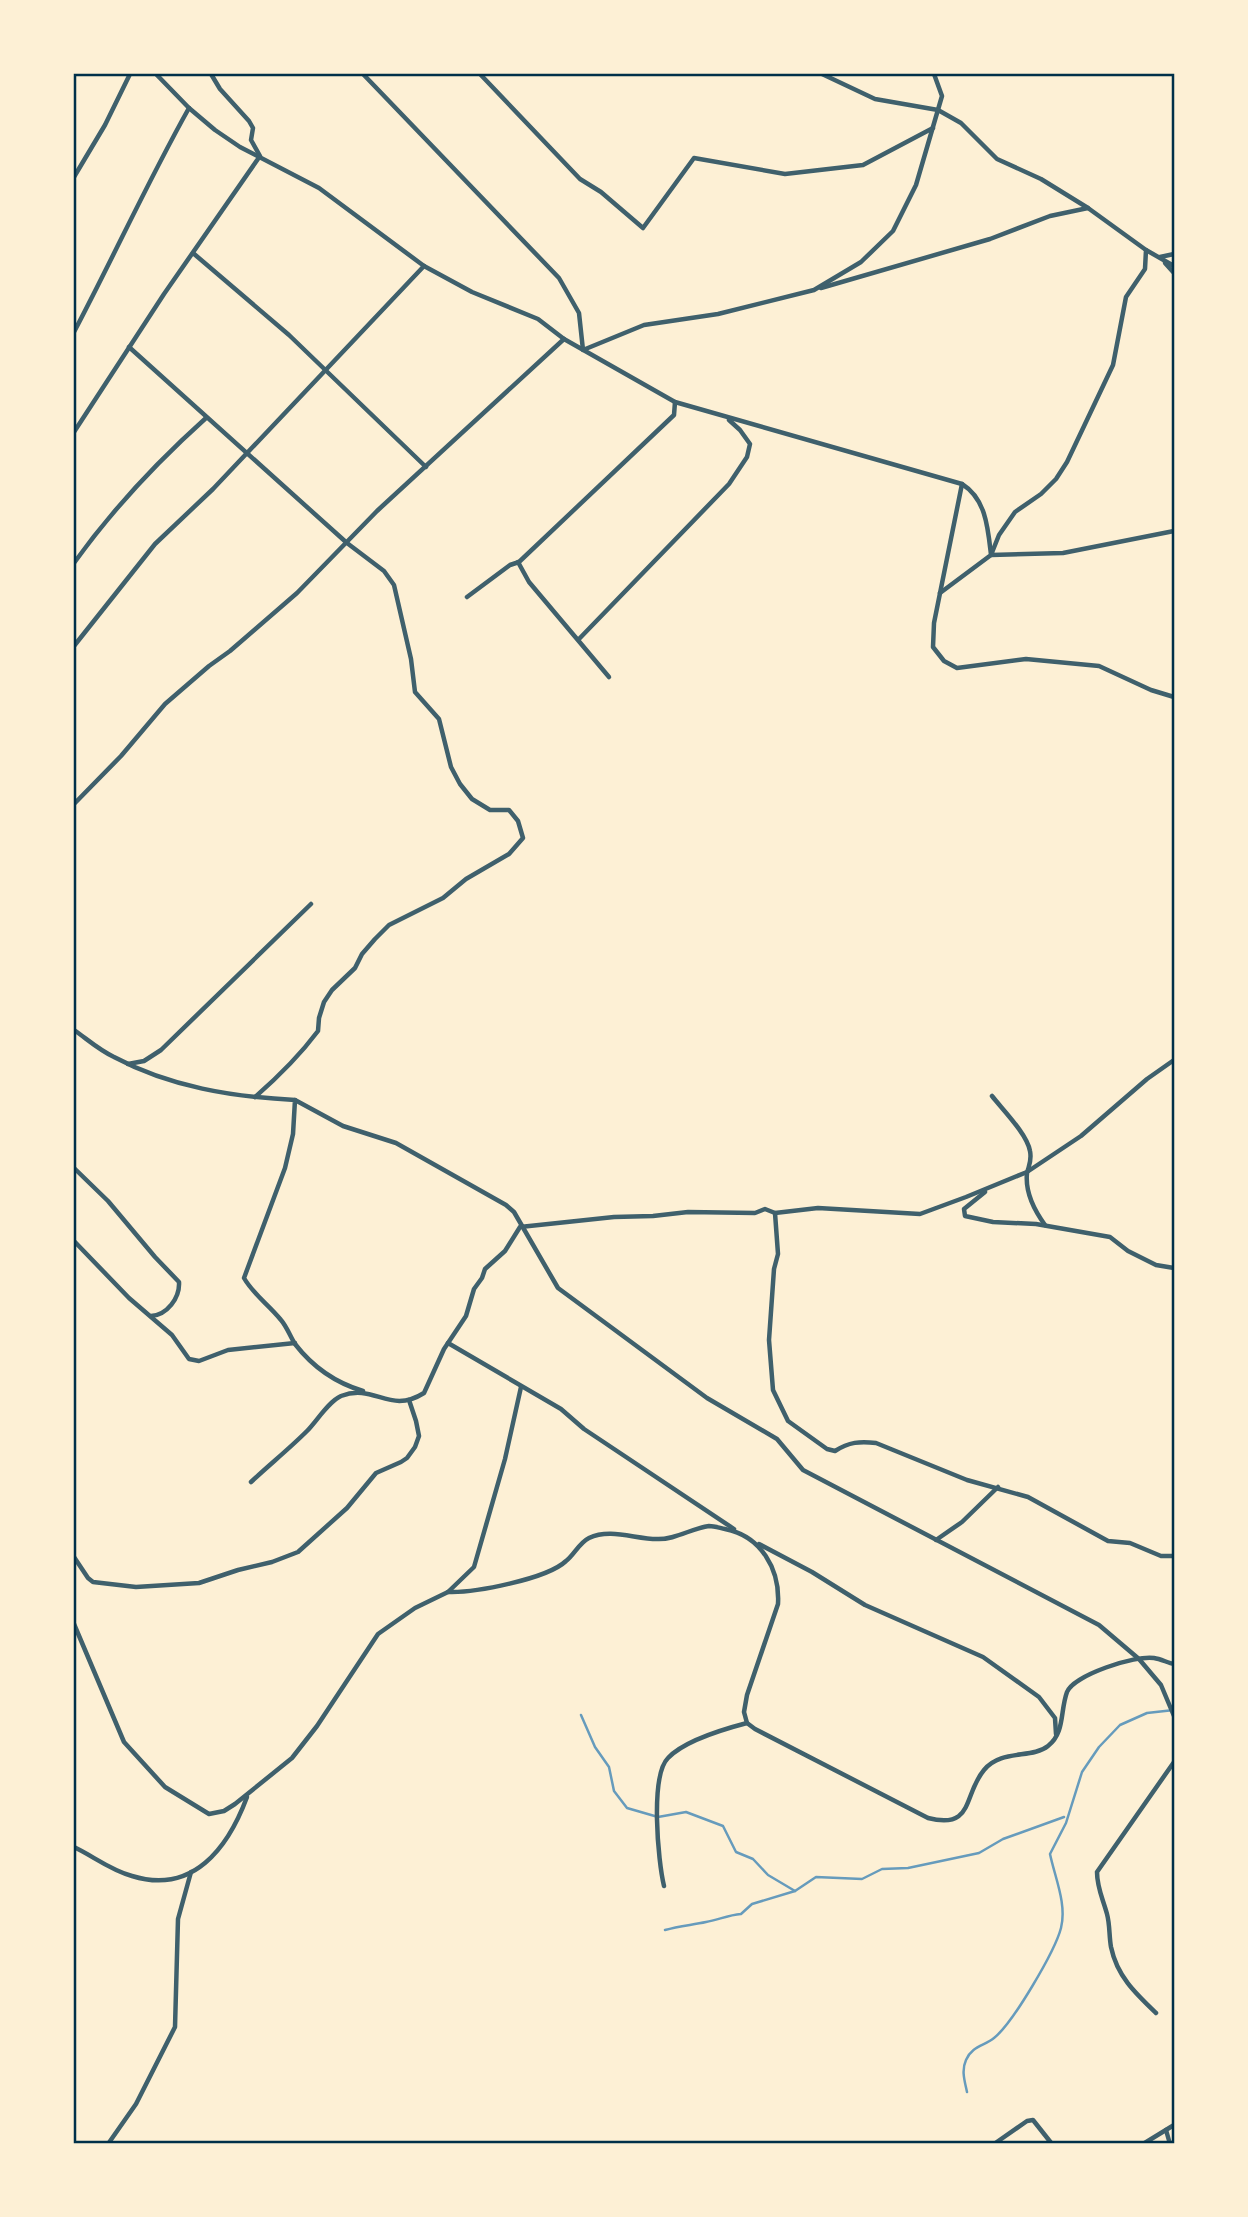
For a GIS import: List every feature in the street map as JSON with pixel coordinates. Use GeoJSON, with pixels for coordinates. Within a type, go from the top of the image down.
{"type":"FeatureCollection","features":[{"type":"Feature","properties":{"kind":"street"},"geometry":{"type":"LineString","coordinates":[[74,177],[105,125],[130,74]]}},
{"type":"Feature","properties":{"kind":"street"},"geometry":{"type":"LineString","coordinates":[[156,74],[189,108],[240,147],[319,188],[424,266],[472,292],[538,319],[564,339],[675,402],[962,484],[971,489],[981,503],[991,555]]}},
{"type":"Feature","properties":{"kind":"street"},"geometry":{"type":"LineString","coordinates":[[211,74],[220,89],[249,121],[253,128],[251,140],[260,156]]}},
{"type":"Feature","properties":{"kind":"street"},"geometry":{"type":"LineString","coordinates":[[363,74],[559,278],[579,313],[583,350]]}},
{"type":"Feature","properties":{"kind":"street"},"geometry":{"type":"LineString","coordinates":[[481,74],[580,178],[643,228],[694,158],[785,174],[863,165],[933,128]]}},
{"type":"Feature","properties":{"kind":"street"},"geometry":{"type":"LineString","coordinates":[[822,74],[875,99],[938,110],[961,122],[997,159],[1041,179],[1174,266]]}},
{"type":"Feature","properties":{"kind":"street"},"geometry":{"type":"LineString","coordinates":[[814,290],[861,262],[892,230],[916,185],[942,96],[934,74]]}},
{"type":"Feature","properties":{"kind":"street"},"geometry":{"type":"LineString","coordinates":[[74,332],[189,108]]}},
{"type":"Feature","properties":{"kind":"street"},"geometry":{"type":"LineString","coordinates":[[74,432],[260,156]]}},
{"type":"Feature","properties":{"kind":"street"},"geometry":{"type":"LineString","coordinates":[[583,350],[644,326],[718,313],[814,290],[990,239],[1050,216],[1088,208]]}},
{"type":"Feature","properties":{"kind":"street"},"geometry":{"type":"LineString","coordinates":[[940,593],[991,555],[999,536],[1015,512],[1041,494],[1067,463],[1114,365],[1126,297],[1145,269],[1146,250]]}},
{"type":"Feature","properties":{"kind":"street"},"geometry":{"type":"LineString","coordinates":[[193,253],[289,335],[426,467]]}},
{"type":"Feature","properties":{"kind":"street"},"geometry":{"type":"LineString","coordinates":[[1159,258],[1174,254]]}},
{"type":"Feature","properties":{"kind":"street"},"geometry":{"type":"LineString","coordinates":[[1159,258],[1174,273]]}},
{"type":"Feature","properties":{"kind":"street"},"geometry":{"type":"LineString","coordinates":[[74,646],[155,544],[326,372],[424,266]]}},
{"type":"Feature","properties":{"kind":"street"},"geometry":{"type":"LineString","coordinates":[[74,804],[121,756],[165,704],[297,593],[377,511],[564,339]]}},
{"type":"Feature","properties":{"kind":"street"},"geometry":{"type":"LineString","coordinates":[[129,347],[347,543],[384,571],[394,584],[411,659],[415,692],[439,719],[451,767],[460,785],[472,799],[489,810],[509,810],[518,821],[523,838],[509,854],[466,879],[443,898],[389,926],[375,939],[362,954],[355,968],[332,990],[324,1002],[318,1031],[283,1073],[255,1097]]}},
{"type":"Feature","properties":{"kind":"street"},"geometry":{"type":"LineString","coordinates":[[467,597],[518,562],[648,443],[674,415],[675,402]]}},
{"type":"Feature","properties":{"kind":"street"},"geometry":{"type":"LineString","coordinates":[[74,563],[110,516],[162,459],[206,418]]}},
{"type":"Feature","properties":{"kind":"street"},"geometry":{"type":"LineString","coordinates":[[579,639],[729,484],[747,457],[750,444],[740,429],[727,418]]}},
{"type":"Feature","properties":{"kind":"street"},"geometry":{"type":"LineString","coordinates":[[962,484],[934,623],[933,647],[944,661],[957,668],[1026,659],[1099,666],[1151,690],[1174,697]]}},
{"type":"Feature","properties":{"kind":"street"},"geometry":{"type":"LineString","coordinates":[[991,555],[1063,553],[1174,531]]}},
{"type":"Feature","properties":{"kind":"street"},"geometry":{"type":"LineString","coordinates":[[518,562],[529,582],[610,677]]}},
{"type":"Feature","properties":{"kind":"street"},"geometry":{"type":"LineString","coordinates":[[127,1064],[144,1061],[161,1050],[311,904]]}},
{"type":"Feature","properties":{"kind":"street"},"geometry":{"type":"LineString","coordinates":[[74,1030],[111,1056],[184,1085],[255,1097],[295,1100],[344,1126],[396,1143],[506,1205],[514,1212],[520,1227],[558,1289],[568,1297],[708,1398],[777,1439],[803,1470],[1099,1625],[1139,1659],[1161,1685],[1174,1716]]}},
{"type":"Feature","properties":{"kind":"street"},"geometry":{"type":"LineString","coordinates":[[520,1227],[621,1216],[688,1212],[755,1213],[765,1209],[775,1213],[818,1208],[920,1214],[1027,1172],[1081,1136],[1147,1079],[1174,1060]]}},
{"type":"Feature","properties":{"kind":"street"},"geometry":{"type":"LineString","coordinates":[[992,1096],[1030,1149],[1028,1195],[1045,1225]]}},
{"type":"Feature","properties":{"kind":"street"},"geometry":{"type":"LineString","coordinates":[[295,1100],[293,1134],[285,1168],[244,1278],[283,1321],[295,1343],[323,1371],[351,1387],[388,1401],[409,1400],[424,1393],[448,1343],[466,1316],[474,1289],[485,1269],[505,1251],[520,1227]]}},
{"type":"Feature","properties":{"kind":"street"},"geometry":{"type":"LineString","coordinates":[[74,1168],[108,1201],[179,1282],[180,1289],[174,1302],[157,1316],[150,1316]]}},
{"type":"Feature","properties":{"kind":"street"},"geometry":{"type":"LineString","coordinates":[[991,1188],[964,1209],[965,1216],[993,1222],[1045,1225],[1110,1237],[1128,1251],[1157,1265],[1174,1268]]}},
{"type":"Feature","properties":{"kind":"street"},"geometry":{"type":"LineString","coordinates":[[775,1213],[778,1254],[773,1282],[769,1358],[774,1390],[788,1421],[827,1449],[835,1451],[847,1443],[862,1441],[876,1443],[967,1480],[1028,1497],[1108,1541],[1130,1543],[1161,1556],[1174,1556]]}},
{"type":"Feature","properties":{"kind":"street"},"geometry":{"type":"LineString","coordinates":[[74,1241],[129,1298],[172,1335],[189,1359],[199,1361],[228,1350],[295,1343]]}},
{"type":"Feature","properties":{"kind":"street"},"geometry":{"type":"LineString","coordinates":[[448,1343],[561,1409],[584,1429],[758,1544],[812,1572],[865,1605],[918,1630],[945,1639],[992,1663],[1040,1697],[1055,1718],[1057,1737]]}},
{"type":"Feature","properties":{"kind":"street"},"geometry":{"type":"LineString","coordinates":[[74,1624],[124,1742],[165,1787],[209,1814],[224,1811],[292,1758],[317,1726],[378,1634],[415,1608],[448,1592],[474,1567],[505,1459],[521,1387]]}},
{"type":"Feature","properties":{"kind":"street"},"geometry":{"type":"LineString","coordinates":[[251,1482],[303,1436],[339,1397],[364,1391]]}},
{"type":"Feature","properties":{"kind":"street"},"geometry":{"type":"LineString","coordinates":[[74,1557],[93,1582],[136,1587],[199,1583],[298,1552],[347,1508],[376,1473],[407,1458],[419,1436],[409,1400]]}},
{"type":"Feature","properties":{"kind":"street"},"geometry":{"type":"LineString","coordinates":[[936,1540],[962,1522],[998,1487]]}},
{"type":"Feature","properties":{"kind":"street"},"geometry":{"type":"LineString","coordinates":[[448,1592],[490,1588],[544,1572],[566,1562],[589,1538],[614,1533],[635,1538],[662,1539],[710,1526],[738,1532]]}},
{"type":"Feature","properties":{"kind":"street"},"geometry":{"type":"LineString","coordinates":[[758,1544],[776,1574],[779,1591],[778,1604],[747,1695],[744,1712],[747,1723],[928,1818],[946,1823],[956,1819],[965,1808],[983,1770],[1008,1756],[1046,1748],[1057,1737],[1064,1716],[1066,1694],[1071,1685],[1099,1670],[1139,1659],[1154,1658],[1174,1664]]}},
{"type":"Feature","properties":{"kind":"street"},"geometry":{"type":"LineString","coordinates":[[664,1885],[656,1839],[662,1770],[668,1758],[719,1731],[747,1723]]}},
{"type":"Feature","properties":{"kind":"street"},"geometry":{"type":"LineString","coordinates":[[1156,2013],[1126,1984],[1116,1964],[1107,1916],[1097,1887],[1097,1872],[1174,1762]]}},
{"type":"Feature","properties":{"kind":"street"},"geometry":{"type":"LineString","coordinates":[[74,1847],[132,1877],[170,1880],[191,1872],[214,1857],[236,1824],[248,1794]]}},
{"type":"Feature","properties":{"kind":"street"},"geometry":{"type":"LineString","coordinates":[[108,2144],[136,2104],[175,2027],[178,1919],[191,1872]]}},
{"type":"Feature","properties":{"kind":"street"},"geometry":{"type":"LineString","coordinates":[[994,2144],[1027,2121],[1033,2120],[1052,2144]]}},
{"type":"Feature","properties":{"kind":"street"},"geometry":{"type":"LineString","coordinates":[[1143,2144],[1174,2125]]}},
{"type":"Feature","properties":{"kind":"street"},"geometry":{"type":"LineString","coordinates":[[1166,2130],[1170,2144]]}},
{"type":"Feature","properties":{"kind":"waterway"},"geometry":{"type":"LineString","coordinates":[[967,2092],[964,2072],[969,2055],[994,2038],[1012,2018],[1051,1953],[1061,1928],[1063,1910],[1050,1854],[1066,1823],[1082,1772],[1099,1747],[1120,1725],[1147,1713],[1174,1710]]}},
{"type":"Feature","properties":{"kind":"waterway"},"geometry":{"type":"LineString","coordinates":[[581,1715],[595,1747],[609,1767],[614,1791],[627,1808],[658,1817],[686,1812],[723,1826],[736,1852],[753,1859],[768,1875],[795,1891]]}},
{"type":"Feature","properties":{"kind":"waterway"},"geometry":{"type":"LineString","coordinates":[[665,1930],[741,1914],[752,1904],[795,1891],[816,1877],[862,1879],[882,1869],[908,1868],[979,1853],[1003,1839],[1064,1817]]}}]}
